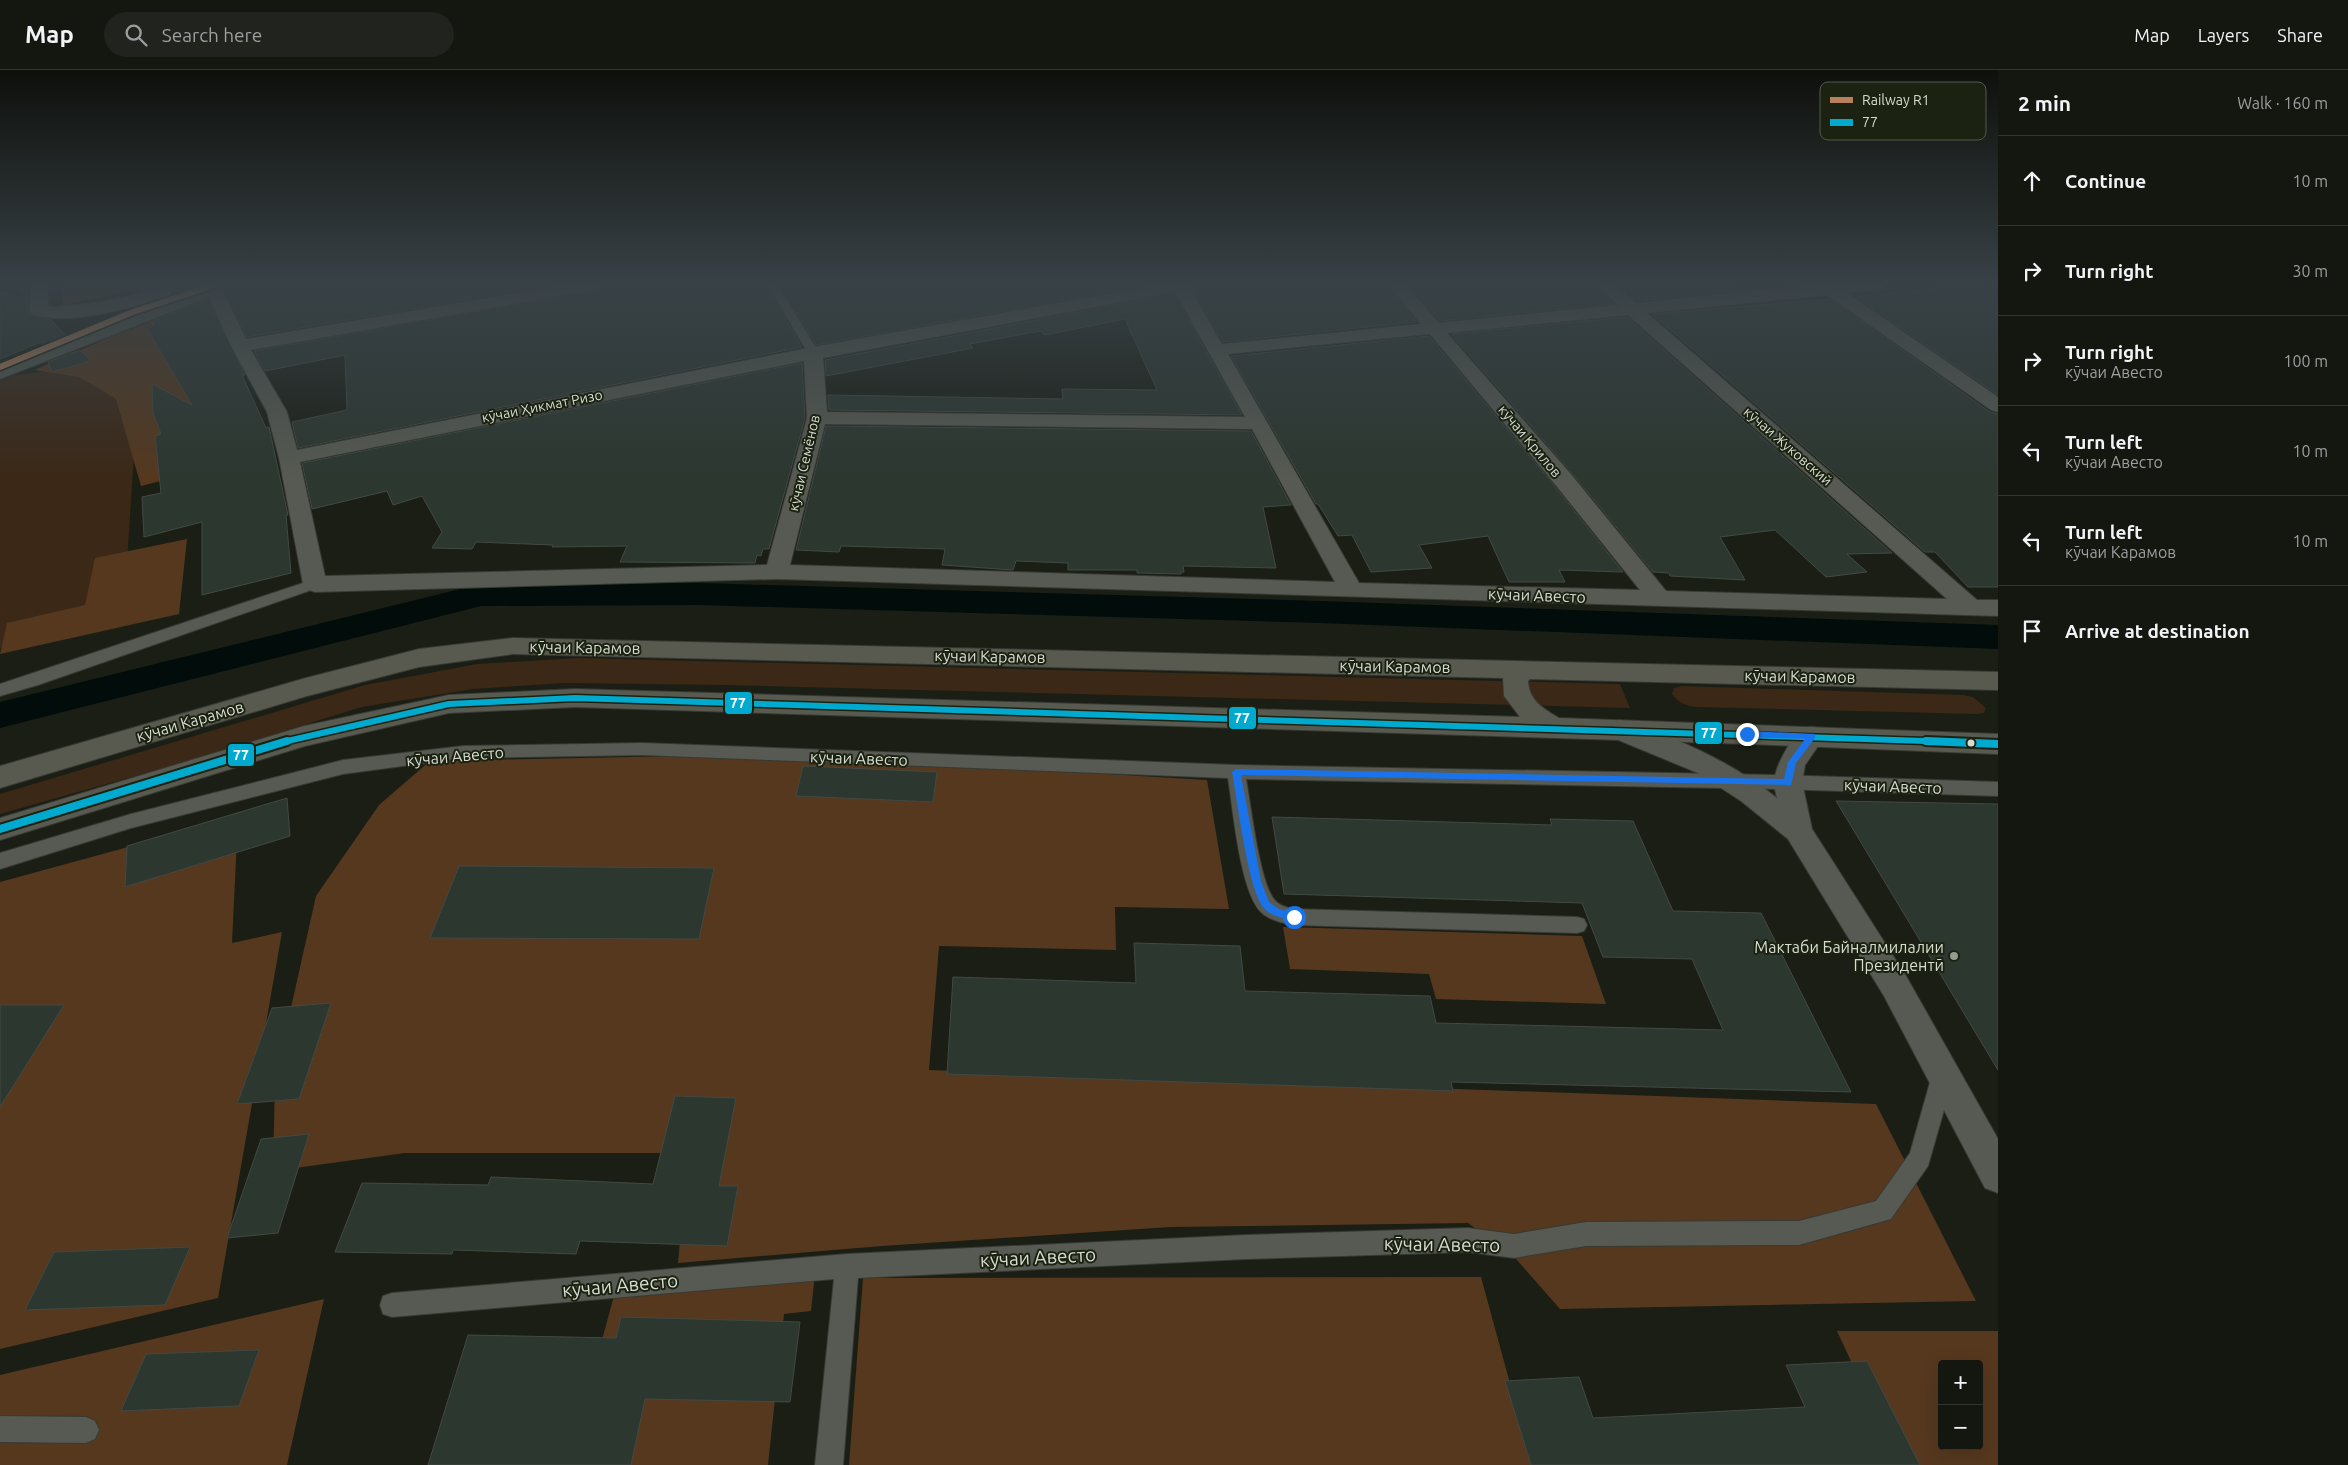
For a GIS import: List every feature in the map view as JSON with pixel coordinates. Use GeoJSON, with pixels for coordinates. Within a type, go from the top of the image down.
{"type":"FeatureCollection","features":[{"type":"Feature","properties":{"kind":"main road","name":"кӯчаи Карамов"},"geometry":{"type":"LineString","coordinates":[[0,777],[306,687],[419,658],[513,646],[1998,682]]}},
{"type":"Feature","properties":{"kind":"main road"},"geometry":{"type":"LineString","coordinates":[[1526,670],[1515,678],[1514,689],[1518,701],[1530,713],[1554,728]]}},
{"type":"Feature","properties":{"kind":"main road"},"geometry":{"type":"LineString","coordinates":[[0,829],[304,736],[449,704],[575,698],[1812,736],[1998,744]]}},
{"type":"Feature","properties":{"kind":"street"},"geometry":{"type":"LineString","coordinates":[[0,373],[55,350]]}},
{"type":"Feature","properties":{"kind":"street"},"geometry":{"type":"LineString","coordinates":[[242,350],[277,412],[289,458],[315,584]]}},
{"type":"Feature","properties":{"kind":"street","name":"кӯчаи Ҳикмат Ризо"},"geometry":{"type":"LineString","coordinates":[[289,458],[545,404],[829,350]]}},
{"type":"Feature","properties":{"kind":"street"},"geometry":{"type":"LineString","coordinates":[[1216,350],[1259,423],[1350,590]]}},
{"type":"Feature","properties":{"kind":"street","name":"кӯчаи Крилов"},"geometry":{"type":"LineString","coordinates":[[1454,350],[1660,598]]}},
{"type":"Feature","properties":{"kind":"street","name":"кӯчаи Жуковский"},"geometry":{"type":"LineString","coordinates":[[1679,350],[1971,607]]}},
{"type":"Feature","properties":{"kind":"street"},"geometry":{"type":"LineString","coordinates":[[1918,350],[1998,406]]}},
{"type":"Feature","properties":{"kind":"street","name":"кӯчаи Семёнов"},"geometry":{"type":"LineString","coordinates":[[777,572],[817,418],[813,353]]}},
{"type":"Feature","properties":{"kind":"street"},"geometry":{"type":"LineString","coordinates":[[817,418],[1259,423]]}},
{"type":"Feature","properties":{"kind":"street","name":"кӯчаи Авесто"},"geometry":{"type":"LineString","coordinates":[[315,584],[777,572],[1998,608]]}},
{"type":"Feature","properties":{"kind":"street"},"geometry":{"type":"LineString","coordinates":[[1620,730],[1668,748],[1708,766],[1732,781],[1798,831]]}},
{"type":"Feature","properties":{"kind":"street"},"geometry":{"type":"LineString","coordinates":[[1812,736],[1792,762],[1788,782],[1798,831],[1895,986],[1998,1175]]}},
{"type":"Feature","properties":{"kind":"lane"},"geometry":{"type":"LineString","coordinates":[[0,690],[32,681],[315,584]]}},
{"type":"Feature","properties":{"kind":"lane","name":"кӯчаи Авесто"},"geometry":{"type":"LineString","coordinates":[[0,861],[131,821],[344,767],[463,752],[642,749],[1236,772],[1788,782],[1998,790]]}},
{"type":"Feature","properties":{"kind":"lane"},"geometry":{"type":"LineString","coordinates":[[1236,772],[1257,881],[1266,904],[1276,912],[1294,917],[1577,925]]}},
{"type":"Feature","properties":{"kind":"lane","name":"кӯчаи Авесто"},"geometry":{"type":"LineString","coordinates":[[392,1306],[848,1266],[1246,1246],[1468,1240],[1514,1246],[1586,1234],[1799,1233],[1883,1211],[1920,1158],[1943,1075]]}},
{"type":"Feature","properties":{"kind":"lane"},"geometry":{"type":"LineString","coordinates":[[829,1465],[848,1266]]}},
{"type":"Feature","properties":{"kind":"lane"},"geometry":{"type":"LineString","coordinates":[[0,1429],[86,1430]]}},
{"type":"Feature","properties":{"kind":"shaded area"},"geometry":{"type":"Polygon","coordinates":[[[80,350],[210,350],[255,457],[141,486],[116,399],[79,377],[34,370],[80,350]]]}},
{"type":"Feature","properties":{"kind":"shaded area"},"geometry":{"type":"Polygon","coordinates":[[[140,361],[125,593],[0,649],[0,381],[14,375],[140,361]]]}},
{"type":"Feature","properties":{"kind":"shaded area"},"geometry":{"type":"Polygon","coordinates":[[[187,539],[179,614],[0,654],[7,623],[85,605],[95,558],[187,539]]]}},
{"type":"Feature","properties":{"kind":"shaded area"},"geometry":{"type":"Polygon","coordinates":[[[578,658],[1620,684],[1630,708],[725,685],[564,683],[473,689],[362,707],[174,765],[0,814],[0,794],[365,685],[477,664],[578,658]]]}},
{"type":"Feature","properties":{"kind":"shaded area"},"geometry":{"type":"Polygon","coordinates":[[[1682,686],[1963,695],[1973,697],[1986,708],[1984,713],[1976,714],[1696,707],[1682,703],[1672,694],[1674,688],[1682,686]]]}},
{"type":"Feature","properties":{"kind":"shaded area"},"geometry":{"type":"Polygon","coordinates":[[[773,754],[1207,780],[1229,909],[1115,907],[1116,950],[939,946],[929,1070],[1876,1104],[1976,1301],[1560,1309],[1516,1259],[1468,1223],[1170,1227],[882,1246],[678,1263],[688,1153],[405,1153],[273,1171],[275,1079],[316,896],[379,805],[430,761],[773,754]]]}},
{"type":"Feature","properties":{"kind":"shaded area"},"geometry":{"type":"Polygon","coordinates":[[[238,817],[232,943],[282,932],[218,1298],[0,1349],[0,882],[238,817]]]}},
{"type":"Feature","properties":{"kind":"shaded area"},"geometry":{"type":"Polygon","coordinates":[[[1283,927],[1582,936],[1606,1004],[1436,999],[1429,974],[1290,969],[1283,927]]]}},
{"type":"Feature","properties":{"kind":"shaded area"},"geometry":{"type":"Polygon","coordinates":[[[815,1274],[811,1311],[784,1314],[768,1465],[568,1465],[615,1292],[815,1274]]]}},
{"type":"Feature","properties":{"kind":"shaded area"},"geometry":{"type":"Polygon","coordinates":[[[1481,1277],[1526,1442],[1888,1441],[1837,1331],[1998,1331],[1998,1465],[849,1465],[863,1278],[1481,1277]]]}},
{"type":"Feature","properties":{"kind":"shaded area"},"geometry":{"type":"Polygon","coordinates":[[[324,1299],[287,1465],[0,1465],[0,1375],[324,1299]]]}},
{"type":"Feature","properties":{"kind":"building"},"geometry":{"type":"Polygon","coordinates":[[[0,350],[21,350],[0,359],[0,350]]]}},
{"type":"Feature","properties":{"kind":"building"},"geometry":{"type":"Polygon","coordinates":[[[80,350],[91,361],[52,372],[48,362],[80,350]]]}},
{"type":"Feature","properties":{"kind":"building"},"geometry":{"type":"Polygon","coordinates":[[[160,350],[233,350],[266,428],[269,427],[288,515],[286,515],[291,573],[202,595],[202,522],[144,537],[142,497],[161,493],[155,436],[161,434],[153,413],[152,384],[192,405],[160,350]]]}},
{"type":"Feature","properties":{"kind":"building"},"geometry":{"type":"Polygon","coordinates":[[[787,350],[298,448],[292,422],[347,410],[345,355],[265,371],[254,351],[787,350]]]}},
{"type":"Feature","properties":{"kind":"building"},"geometry":{"type":"Polygon","coordinates":[[[877,350],[962,350],[826,376],[825,360],[877,350]]]}},
{"type":"Feature","properties":{"kind":"building"},"geometry":{"type":"Polygon","coordinates":[[[1139,350],[1206,350],[1242,415],[829,410],[828,395],[1063,399],[1062,389],[1157,390],[1139,350]]]}},
{"type":"Feature","properties":{"kind":"building"},"geometry":{"type":"Polygon","coordinates":[[[1289,350],[1441,350],[1553,484],[1623,572],[1559,570],[1565,582],[1509,582],[1488,536],[1419,545],[1432,568],[1371,572],[1352,535],[1338,536],[1318,504],[1316,504],[1231,356],[1289,350]]]}},
{"type":"Feature","properties":{"kind":"building"},"geometry":{"type":"Polygon","coordinates":[[[1465,350],[1664,350],[1892,553],[1847,554],[1867,572],[1826,577],[1775,530],[1720,537],[1745,580],[1670,576],[1669,573],[1653,572],[1571,472],[1465,350]]]}},
{"type":"Feature","properties":{"kind":"building"},"geometry":{"type":"Polygon","coordinates":[[[1693,350],[1902,350],[1990,412],[1998,414],[1998,587],[1968,587],[1935,552],[1925,552],[1693,350]]]}},
{"type":"Feature","properties":{"kind":"building"},"geometry":{"type":"Polygon","coordinates":[[[1933,350],[1998,350],[1998,395],[1933,350]]]}},
{"type":"Feature","properties":{"kind":"building"},"geometry":{"type":"Polygon","coordinates":[[[802,363],[805,418],[769,549],[763,549],[761,556],[757,555],[755,563],[620,562],[627,546],[552,547],[553,545],[476,542],[472,549],[432,548],[442,532],[422,496],[393,505],[387,491],[312,509],[302,463],[802,363]]]}},
{"type":"Feature","properties":{"kind":"building"},"geometry":{"type":"Polygon","coordinates":[[[826,426],[1251,431],[1291,505],[1263,507],[1276,568],[1183,566],[1184,572],[1181,572],[1181,574],[1137,573],[1137,570],[1068,570],[1068,563],[1016,561],[1013,570],[942,565],[945,549],[841,546],[839,552],[796,550],[826,426]]]}},
{"type":"Feature","properties":{"kind":"building"},"geometry":{"type":"Polygon","coordinates":[[[803,766],[937,772],[933,802],[796,796],[803,766]]]}},
{"type":"Feature","properties":{"kind":"building"},"geometry":{"type":"Polygon","coordinates":[[[287,798],[290,836],[125,887],[127,846],[287,798]]]}},
{"type":"Feature","properties":{"kind":"building","name":"Мактаби Байналмилалии Президентӣ"},"geometry":{"type":"Polygon","coordinates":[[[1836,801],[1998,804],[1998,1070],[1836,801]]]}},
{"type":"Feature","properties":{"kind":"building"},"geometry":{"type":"Polygon","coordinates":[[[1272,817],[1552,825],[1550,819],[1633,821],[1673,911],[1761,913],[1851,1092],[1451,1082],[1453,1091],[947,1074],[953,977],[1136,983],[1134,943],[1240,946],[1245,991],[1430,996],[1436,1023],[1723,1030],[1692,959],[1603,957],[1582,903],[1284,894],[1272,817]]]}},
{"type":"Feature","properties":{"kind":"building"},"geometry":{"type":"Polygon","coordinates":[[[459,866],[714,868],[699,939],[430,938],[459,866]]]}},
{"type":"Feature","properties":{"kind":"building"},"geometry":{"type":"Polygon","coordinates":[[[331,1003],[299,1099],[237,1104],[272,1008],[331,1003]]]}},
{"type":"Feature","properties":{"kind":"building"},"geometry":{"type":"Polygon","coordinates":[[[0,1005],[64,1005],[0,1107],[0,1005]]]}},
{"type":"Feature","properties":{"kind":"building"},"geometry":{"type":"Polygon","coordinates":[[[675,1096],[736,1098],[719,1186],[738,1186],[727,1246],[580,1241],[576,1254],[453,1250],[452,1254],[335,1252],[362,1183],[488,1185],[491,1177],[653,1184],[675,1096]]]}},
{"type":"Feature","properties":{"kind":"building"},"geometry":{"type":"Polygon","coordinates":[[[309,1134],[278,1233],[227,1238],[261,1139],[309,1134]]]}},
{"type":"Feature","properties":{"kind":"building"},"geometry":{"type":"Polygon","coordinates":[[[190,1247],[165,1305],[25,1310],[54,1252],[190,1247]]]}},
{"type":"Feature","properties":{"kind":"building"},"geometry":{"type":"Polygon","coordinates":[[[621,1317],[800,1322],[790,1402],[645,1399],[631,1465],[428,1465],[468,1335],[616,1338],[621,1317]]]}},
{"type":"Feature","properties":{"kind":"building"},"geometry":{"type":"Polygon","coordinates":[[[259,1350],[239,1406],[121,1411],[146,1354],[259,1350]]]}},
{"type":"Feature","properties":{"kind":"building"},"geometry":{"type":"Polygon","coordinates":[[[1867,1361],[1920,1465],[1531,1465],[1505,1381],[1579,1377],[1593,1418],[1805,1407],[1786,1365],[1867,1361]]]}},
{"type":"Feature","properties":{"kind":"waterway"},"geometry":{"type":"LineString","coordinates":[[0,715],[481,595],[699,594],[1320,612],[1998,637]]}},
{"type":"Feature","properties":{"kind":"rail line","name":"R1"},"geometry":{"type":"LineString","coordinates":[[0,367],[39,350]]}},
{"type":"Feature","properties":{"kind":"transit line","name":"77"},"geometry":{"type":"LineString","coordinates":[[0,829],[304,736],[449,704],[575,698],[1747,734],[1998,744]]}},
{"type":"Feature","properties":{"kind":"place","name":"Мактаби Байналмилалии Президентӣ"},"geometry":{"type":"Point","coordinates":[1954,956]}},
{"type":"Feature","properties":{"kind":"route"},"geometry":{"type":"LineString","coordinates":[[1294,917],[1276,912],[1266,904],[1257,881],[1236,772],[1788,782],[1792,762],[1812,736],[1747,734]]}}]}
